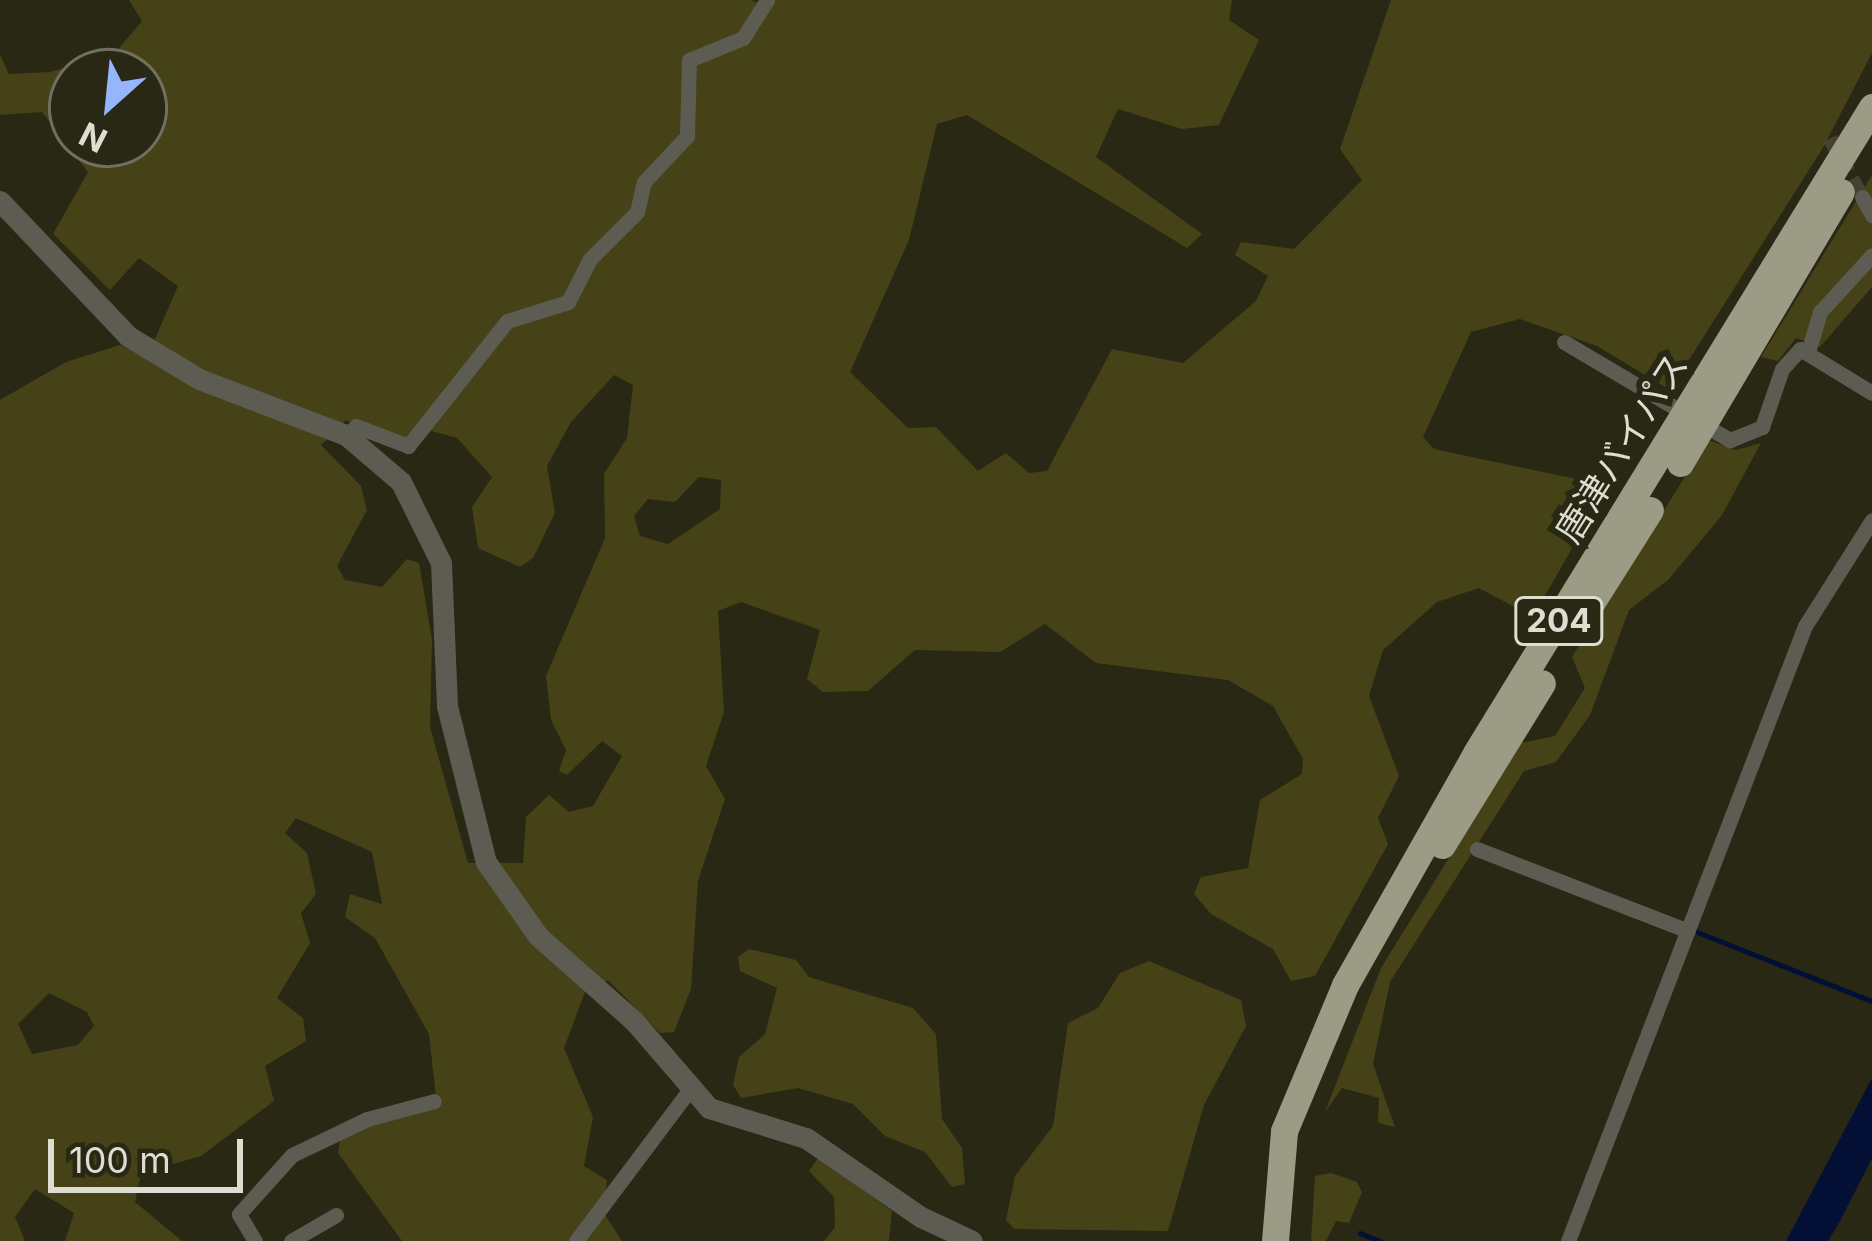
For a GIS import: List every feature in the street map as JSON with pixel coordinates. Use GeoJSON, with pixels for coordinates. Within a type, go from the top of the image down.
{"type":"FeatureCollection","features":[{"type":"Feature","properties":{"kind":"highway","name":"唐津バイパス"},"geometry":{"type":"LineString","coordinates":[[1694,420],[1872,107]]}},
{"type":"Feature","properties":{"kind":"highway","name":"唐津バイパス"},"geometry":{"type":"LineString","coordinates":[[1275,1241],[1284,1131],[1323,1028],[1395,893],[1872,142]]}},
{"type":"Feature","properties":{"kind":"street"},"geometry":{"type":"LineString","coordinates":[[346,435],[356,426],[408,446],[507,321],[568,302],[590,259],[637,212],[644,182],[687,136],[689,60],[743,38],[767,0]]}},
{"type":"Feature","properties":{"kind":"street"},"geometry":{"type":"LineString","coordinates":[[1862,196],[1872,214]]}},
{"type":"Feature","properties":{"kind":"street"},"geometry":{"type":"LineString","coordinates":[[0,201],[128,336],[199,379],[346,435],[401,482],[441,563],[447,706],[486,862],[538,936],[667,1051],[690,1089],[725,1118],[806,1138],[842,1157],[921,1217],[972,1241]]}},
{"type":"Feature","properties":{"kind":"street"},"geometry":{"type":"LineString","coordinates":[[1808,352],[1820,312],[1872,255]]}},
{"type":"Feature","properties":{"kind":"street"},"geometry":{"type":"LineString","coordinates":[[1564,342],[1730,440],[1762,427],[1781,369],[1800,349],[1872,394]]}},
{"type":"Feature","properties":{"kind":"street"},"geometry":{"type":"LineString","coordinates":[[1568,1241],[1804,626],[1872,520]]}},
{"type":"Feature","properties":{"kind":"street"},"geometry":{"type":"LineString","coordinates":[[1477,849],[1688,931]]}},
{"type":"Feature","properties":{"kind":"street"},"geometry":{"type":"LineString","coordinates":[[576,1241],[690,1089]]}},
{"type":"Feature","properties":{"kind":"street"},"geometry":{"type":"LineString","coordinates":[[255,1241],[239,1214],[292,1155],[367,1119],[434,1101]]}},
{"type":"Feature","properties":{"kind":"street"},"geometry":{"type":"LineString","coordinates":[[291,1241],[336,1215]]}},
{"type":"Feature","properties":{"kind":"shaded area"},"geometry":{"type":"Polygon","coordinates":[[[129,0],[751,0],[770,8],[774,0],[1232,0],[1229,20],[1259,40],[1219,125],[1182,129],[1118,109],[1096,157],[1202,234],[1187,248],[967,115],[937,124],[909,240],[850,372],[908,428],[936,427],[978,471],[1006,453],[1029,473],[1047,471],[1112,349],[1183,363],[1256,301],[1268,276],[1235,255],[1241,242],[1294,249],[1362,180],[1340,149],[1391,0],[1872,0],[1872,53],[1824,146],[1670,390],[1597,346],[1520,319],[1471,332],[1423,437],[1434,449],[1595,483],[1603,494],[1543,599],[1522,611],[1479,588],[1437,602],[1383,650],[1369,696],[1399,776],[1378,818],[1388,844],[1315,976],[1291,981],[1273,949],[1211,914],[1194,894],[1201,877],[1248,868],[1260,800],[1302,774],[1303,759],[1273,706],[1228,680],[1096,663],[1045,624],[1000,652],[915,650],[868,691],[823,692],[807,679],[820,630],[741,602],[718,611],[724,712],[706,766],[725,799],[698,881],[691,989],[674,1032],[660,1033],[608,980],[585,992],[564,1048],[593,1117],[584,1166],[607,1180],[605,1215],[622,1241],[402,1241],[338,1153],[341,1134],[436,1097],[429,1034],[375,938],[345,917],[350,894],[382,904],[372,852],[296,818],[285,833],[307,853],[316,894],[301,913],[310,943],[277,998],[303,1018],[306,1041],[265,1066],[274,1101],[201,1156],[141,1173],[135,1202],[182,1241],[65,1241],[74,1213],[35,1189],[15,1217],[25,1241],[0,1241],[0,400],[66,362],[120,345],[147,357],[178,286],[139,258],[110,290],[53,234],[88,172],[85,168],[168,168],[168,48],[119,48],[142,21],[129,0]],[[614,375],[571,422],[547,466],[555,513],[533,558],[520,567],[478,548],[472,507],[492,477],[457,438],[417,427],[396,446],[346,420],[321,445],[361,486],[367,510],[337,566],[345,580],[382,587],[407,559],[419,563],[432,640],[430,727],[468,863],[523,863],[526,817],[549,795],[569,812],[593,806],[622,756],[602,741],[567,775],[559,771],[566,750],[551,720],[546,676],[605,538],[604,474],[627,438],[633,385],[614,375]],[[699,477],[675,502],[648,499],[634,516],[640,536],[668,544],[720,509],[721,480],[699,477]],[[49,993],[18,1024],[32,1054],[78,1045],[94,1026],[87,1012],[49,993]]]}},
{"type":"Feature","properties":{"kind":"shaded area"},"geometry":{"type":"Polygon","coordinates":[[[0,55],[9,74],[48,72],[48,120],[42,112],[0,115],[0,55]]]}},
{"type":"Feature","properties":{"kind":"shaded area"},"geometry":{"type":"Polygon","coordinates":[[[1872,175],[1872,287],[1820,347],[1796,338],[1778,361],[1761,357],[1872,175]]]}},
{"type":"Feature","properties":{"kind":"shaded area"},"geometry":{"type":"Polygon","coordinates":[[[1708,440],[1736,450],[1761,443],[1722,515],[1668,580],[1629,610],[1590,715],[1556,762],[1524,771],[1390,982],[1373,1064],[1395,1127],[1378,1123],[1379,1098],[1342,1088],[1325,1112],[1381,968],[1520,743],[1555,736],[1585,688],[1572,657],[1708,440]]]}},
{"type":"Feature","properties":{"kind":"shaded area"},"geometry":{"type":"Polygon","coordinates":[[[749,949],[796,960],[809,977],[913,1008],[936,1034],[942,1119],[962,1148],[965,1184],[952,1187],[925,1152],[885,1136],[853,1104],[798,1088],[741,1098],[733,1085],[739,1057],[765,1034],[777,988],[740,971],[738,957],[749,949]]]}},
{"type":"Feature","properties":{"kind":"shaded area"},"geometry":{"type":"Polygon","coordinates":[[[1149,961],[1241,1000],[1246,1026],[1204,1105],[1168,1231],[1014,1229],[1006,1220],[1015,1176],[1053,1126],[1068,1023],[1098,1008],[1120,973],[1149,961]]]}},
{"type":"Feature","properties":{"kind":"shaded area"},"geometry":{"type":"Polygon","coordinates":[[[818,1158],[892,1211],[889,1241],[824,1241],[835,1227],[834,1197],[809,1171],[818,1158]]]}},
{"type":"Feature","properties":{"kind":"shaded area"},"geometry":{"type":"Polygon","coordinates":[[[1331,1173],[1357,1182],[1362,1192],[1349,1223],[1336,1221],[1326,1241],[1311,1241],[1315,1176],[1331,1173]]]}},
{"type":"Feature","properties":{"kind":"water"},"geometry":{"type":"Polygon","coordinates":[[[1872,1078],[1872,1158],[1841,1219],[1828,1241],[1786,1241],[1872,1078]]]}},
{"type":"Feature","properties":{"kind":"waterway"},"geometry":{"type":"LineString","coordinates":[[1695,931],[1872,1001]]}},
{"type":"Feature","properties":{"kind":"waterway"},"geometry":{"type":"LineString","coordinates":[[1360,1233],[1380,1241]]}},
{"type":"Feature","properties":{"kind":"tunnel"},"geometry":{"type":"LineString","coordinates":[[1830,138],[1862,197]]}}]}
